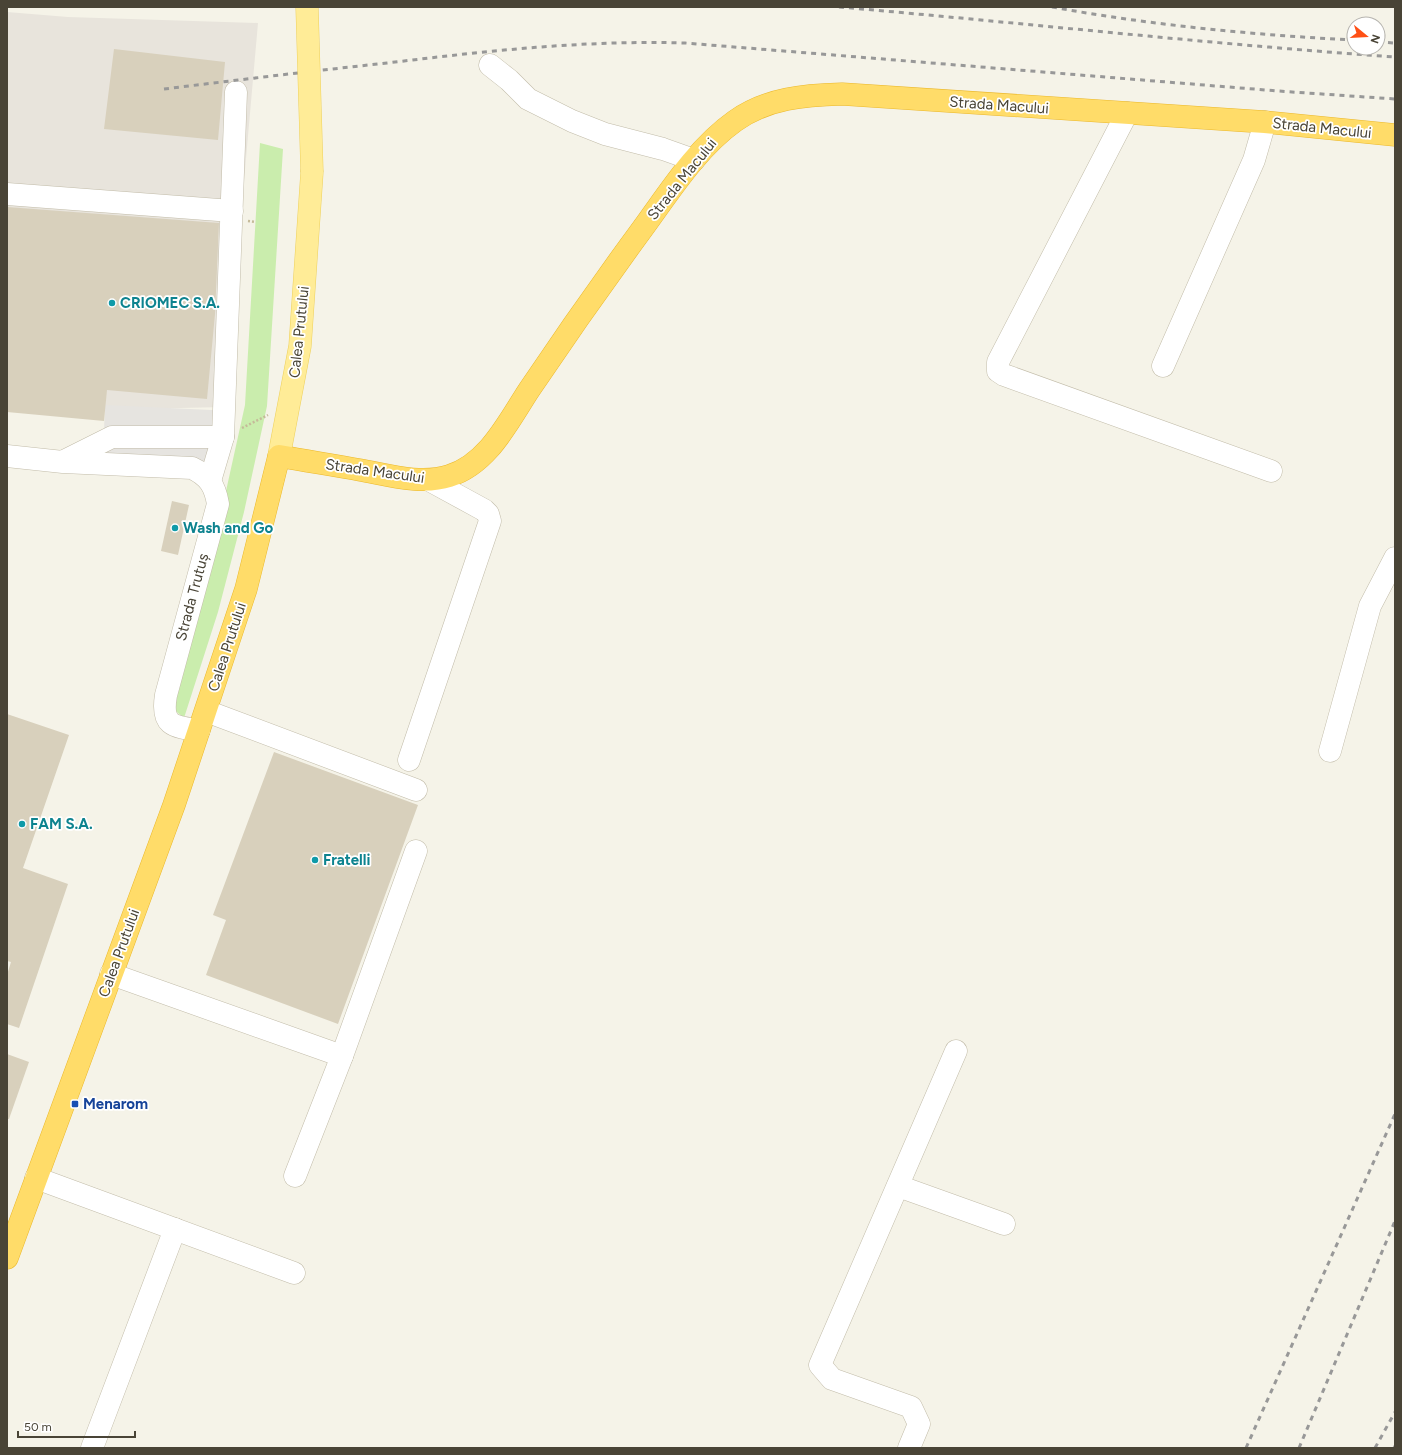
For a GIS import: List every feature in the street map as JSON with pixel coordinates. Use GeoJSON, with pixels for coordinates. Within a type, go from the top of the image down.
{"type":"FeatureCollection","features":[{"type":"Feature","properties":{"kind":"highway","name":"Strada Macului"},"geometry":{"type":"LineString","coordinates":[[279,456],[404,478],[429,480],[449,476],[471,466],[491,446],[566,335],[667,194],[694,160],[715,137],[736,120],[758,108],[786,99],[813,94],[842,94],[1265,122],[1395,135]]}},
{"type":"Feature","properties":{"kind":"highway","name":"Calea Prutului"},"geometry":{"type":"LineString","coordinates":[[7,1258],[13,1220],[36,1178],[174,805],[246,589],[279,456]]}},
{"type":"Feature","properties":{"kind":"main road","name":"Calea Prutului"},"geometry":{"type":"LineString","coordinates":[[279,456],[300,346],[312,172],[307,7]]}},
{"type":"Feature","properties":{"kind":"street"},"geometry":{"type":"LineString","coordinates":[[490,65],[509,80],[528,99],[572,121],[605,134],[663,149],[694,160]]}},
{"type":"Feature","properties":{"kind":"street"},"geometry":{"type":"LineString","coordinates":[[7,456],[63,462],[192,468],[202,473],[210,481],[223,437],[236,92]]}},
{"type":"Feature","properties":{"kind":"street"},"geometry":{"type":"LineString","coordinates":[[1127,113],[998,362],[998,371],[1004,375],[1270,471]]}},
{"type":"Feature","properties":{"kind":"street"},"geometry":{"type":"LineString","coordinates":[[1163,366],[1254,160],[1265,122]]}},
{"type":"Feature","properties":{"kind":"street"},"geometry":{"type":"LineString","coordinates":[[7,194],[232,211]]}},
{"type":"Feature","properties":{"kind":"street"},"geometry":{"type":"LineString","coordinates":[[63,462],[112,437],[223,437]]}},
{"type":"Feature","properties":{"kind":"street"},"geometry":{"type":"LineString","coordinates":[[410,760],[490,521],[488,514],[484,510],[429,480]]}},
{"type":"Feature","properties":{"kind":"street","name":"Strada Trutuș"},"geometry":{"type":"LineString","coordinates":[[210,481],[215,490],[218,504],[166,695],[163,710],[166,718],[174,726],[183,729],[202,720],[416,790]]}},
{"type":"Feature","properties":{"kind":"street"},"geometry":{"type":"LineString","coordinates":[[1330,751],[1370,606],[1395,558]]}},
{"type":"Feature","properties":{"kind":"street"},"geometry":{"type":"LineString","coordinates":[[295,1176],[342,1056],[416,852]]}},
{"type":"Feature","properties":{"kind":"street"},"geometry":{"type":"LineString","coordinates":[[111,974],[342,1056]]}},
{"type":"Feature","properties":{"kind":"street"},"geometry":{"type":"LineString","coordinates":[[909,1448],[919,1424],[911,1407],[832,1379],[820,1365],[956,1051]]}},
{"type":"Feature","properties":{"kind":"street"},"geometry":{"type":"LineString","coordinates":[[36,1178],[294,1273]]}},
{"type":"Feature","properties":{"kind":"street"},"geometry":{"type":"LineString","coordinates":[[898,1186],[1004,1224]]}},
{"type":"Feature","properties":{"kind":"street"},"geometry":{"type":"LineString","coordinates":[[92,1448],[176,1229]]}},
{"type":"Feature","properties":{"kind":"path"},"geometry":{"type":"LineString","coordinates":[[223,437],[290,404]]}},
{"type":"Feature","properties":{"kind":"shaded area"},"geometry":{"type":"Polygon","coordinates":[[[7,12],[68,17],[258,23],[224,407],[7,412],[7,12]]]}},
{"type":"Feature","properties":{"kind":"shaded area"},"geometry":{"type":"Polygon","coordinates":[[[105,405],[233,411],[226,465],[103,457],[105,405]]]}},
{"type":"Feature","properties":{"kind":"green space"},"geometry":{"type":"Polygon","coordinates":[[[260,143],[283,149],[267,406],[244,512],[218,612],[184,718],[173,709],[211,559],[245,405],[260,143]]]}},
{"type":"Feature","properties":{"kind":"building"},"geometry":{"type":"Polygon","coordinates":[[[114,49],[225,62],[218,140],[104,129],[114,49]]]}},
{"type":"Feature","properties":{"kind":"building","name":"CRIOMEC S.A."},"geometry":{"type":"Polygon","coordinates":[[[7,207],[219,223],[215,314],[207,399],[107,390],[104,421],[7,412],[7,207]]]}},
{"type":"Feature","properties":{"kind":"building","name":"Wash and Go"},"geometry":{"type":"Polygon","coordinates":[[[172,501],[189,505],[178,555],[161,551],[172,501]]]}},
{"type":"Feature","properties":{"kind":"building"},"geometry":{"type":"Polygon","coordinates":[[[7,714],[69,735],[23,868],[68,884],[19,1028],[7,1024],[7,975],[11,962],[7,961],[7,714]]]}},
{"type":"Feature","properties":{"kind":"building","name":"Fratelli"},"geometry":{"type":"Polygon","coordinates":[[[274,752],[418,805],[338,1024],[206,975],[226,920],[213,915],[274,752]]]}},
{"type":"Feature","properties":{"kind":"building"},"geometry":{"type":"Polygon","coordinates":[[[7,1054],[29,1062],[9,1119],[7,1119],[7,1054]]]}},
{"type":"Feature","properties":{"kind":"railway"},"geometry":{"type":"LineString","coordinates":[[839,7],[1256,46],[1395,57]]}},
{"type":"Feature","properties":{"kind":"railway"},"geometry":{"type":"LineString","coordinates":[[1052,7],[1164,24],[1278,35],[1346,39]]}},
{"type":"Feature","properties":{"kind":"railway"},"geometry":{"type":"LineString","coordinates":[[1386,42],[1395,43]]}},
{"type":"Feature","properties":{"kind":"railway"},"geometry":{"type":"LineString","coordinates":[[164,89],[462,54],[536,47],[610,43],[685,43],[1278,91],[1395,99]]}},
{"type":"Feature","properties":{"kind":"railway"},"geometry":{"type":"LineString","coordinates":[[1246,1448],[1395,1114]]}},
{"type":"Feature","properties":{"kind":"railway"},"geometry":{"type":"LineString","coordinates":[[1299,1448],[1395,1221]]}},
{"type":"Feature","properties":{"kind":"railway"},"geometry":{"type":"LineString","coordinates":[[1375,1448],[1395,1412]]}},
{"type":"Feature","properties":{"kind":"place","name":"CRIOMEC S.A."},"geometry":{"type":"Point","coordinates":[112,303]}},
{"type":"Feature","properties":{"kind":"place","name":"Wash and Go"},"geometry":{"type":"Point","coordinates":[175,528]}},
{"type":"Feature","properties":{"kind":"place","name":"FAM S.A."},"geometry":{"type":"Point","coordinates":[22,824]}},
{"type":"Feature","properties":{"kind":"place","name":"Fratelli"},"geometry":{"type":"Point","coordinates":[315,860]}},
{"type":"Feature","properties":{"kind":"place","name":"Menarom"},"geometry":{"type":"Point","coordinates":[75,1104]}}]}
